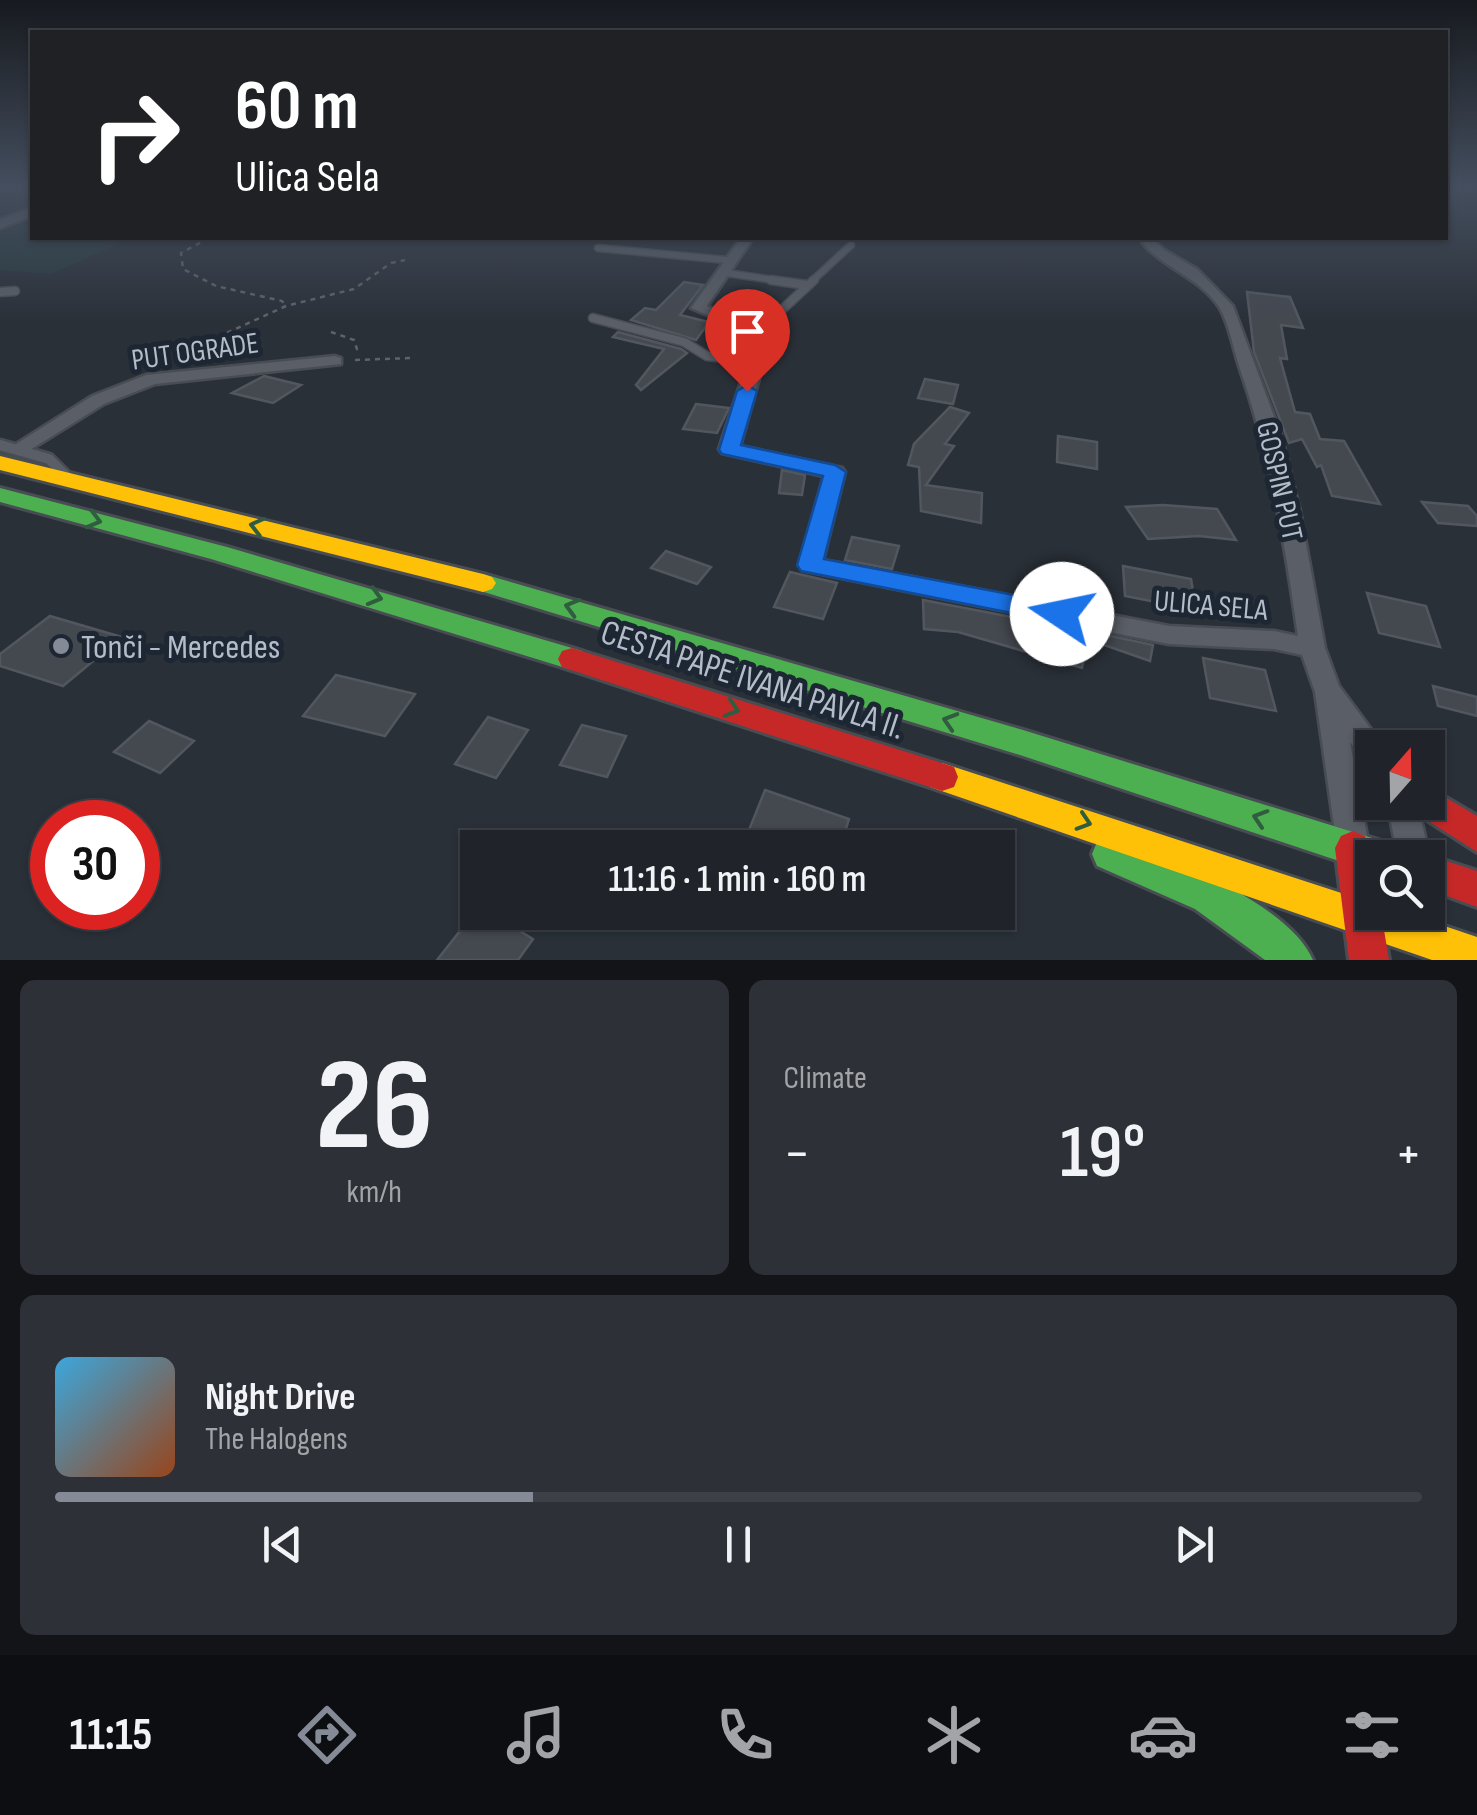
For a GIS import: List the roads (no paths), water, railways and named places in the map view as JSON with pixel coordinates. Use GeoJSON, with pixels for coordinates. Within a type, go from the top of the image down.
{"type":"FeatureCollection","features":[{"type":"Feature","properties":{"kind":"main road","name":"CESTA PAPE IVANA PAVLA II."},"geometry":{"type":"LineString","coordinates":[[6,452],[69,479],[519,592],[1022,743],[1353,848]]}},
{"type":"Feature","properties":{"kind":"main road","name":"CESTA PAPE IVANA PAVLA II."},"geometry":{"type":"LineString","coordinates":[[7,499],[458,621],[1355,913]]}},
{"type":"Feature","properties":{"kind":"main road"},"geometry":{"type":"LineString","coordinates":[[991,792],[1050,830],[1219,896],[1293,960]]}},
{"type":"Feature","properties":{"kind":"main road"},"geometry":{"type":"LineString","coordinates":[[1445,814],[1477,836]]}},
{"type":"Feature","properties":{"kind":"main road"},"geometry":{"type":"LineString","coordinates":[[1353,848],[1355,862]]}},
{"type":"Feature","properties":{"kind":"main road"},"geometry":{"type":"LineString","coordinates":[[1445,878],[1477,889]]}},
{"type":"Feature","properties":{"kind":"main road"},"geometry":{"type":"LineString","coordinates":[[1365,930],[1369,960]]}},
{"type":"Feature","properties":{"kind":"main road","name":"CESTA PAPE IVANA PAVLA II."},"geometry":{"type":"LineString","coordinates":[[1391,930],[1430,950],[1477,956]]}},
{"type":"Feature","properties":{"kind":"street"},"geometry":{"type":"LineString","coordinates":[[745,240],[698,308],[759,331]]}},
{"type":"Feature","properties":{"kind":"street","name":"GOSPIN PUT"},"geometry":{"type":"LineString","coordinates":[[1147,240],[1159,253],[1192,272],[1226,306],[1272,435],[1290,512],[1312,648],[1328,691],[1357,730]]}},
{"type":"Feature","properties":{"kind":"street","name":"ULICA SELA"},"geometry":{"type":"LineString","coordinates":[[759,331],[756,361],[730,450],[835,472],[810,565],[1170,634],[1274,640],[1312,648]]}},
{"type":"Feature","properties":{"kind":"street","name":"PUT OGRADE"},"geometry":{"type":"LineString","coordinates":[[6,452],[98,400],[152,379],[335,361]]}},
{"type":"Feature","properties":{"kind":"street"},"geometry":{"type":"LineString","coordinates":[[1328,691],[1353,848]]}},
{"type":"Feature","properties":{"kind":"lane"},"geometry":{"type":"LineString","coordinates":[[759,331],[851,245]]}},
{"type":"Feature","properties":{"kind":"lane"},"geometry":{"type":"LineString","coordinates":[[598,248],[724,266],[807,285]]}},
{"type":"Feature","properties":{"kind":"lane"},"geometry":{"type":"LineString","coordinates":[[0,292],[15,290]]}},
{"type":"Feature","properties":{"kind":"lane"},"geometry":{"type":"LineString","coordinates":[[594,318],[684,342],[707,356],[756,361]]}},
{"type":"Feature","properties":{"kind":"place","name":"Tonči - Mercedes"},"geometry":{"type":"Point","coordinates":[61,646]}}]}
